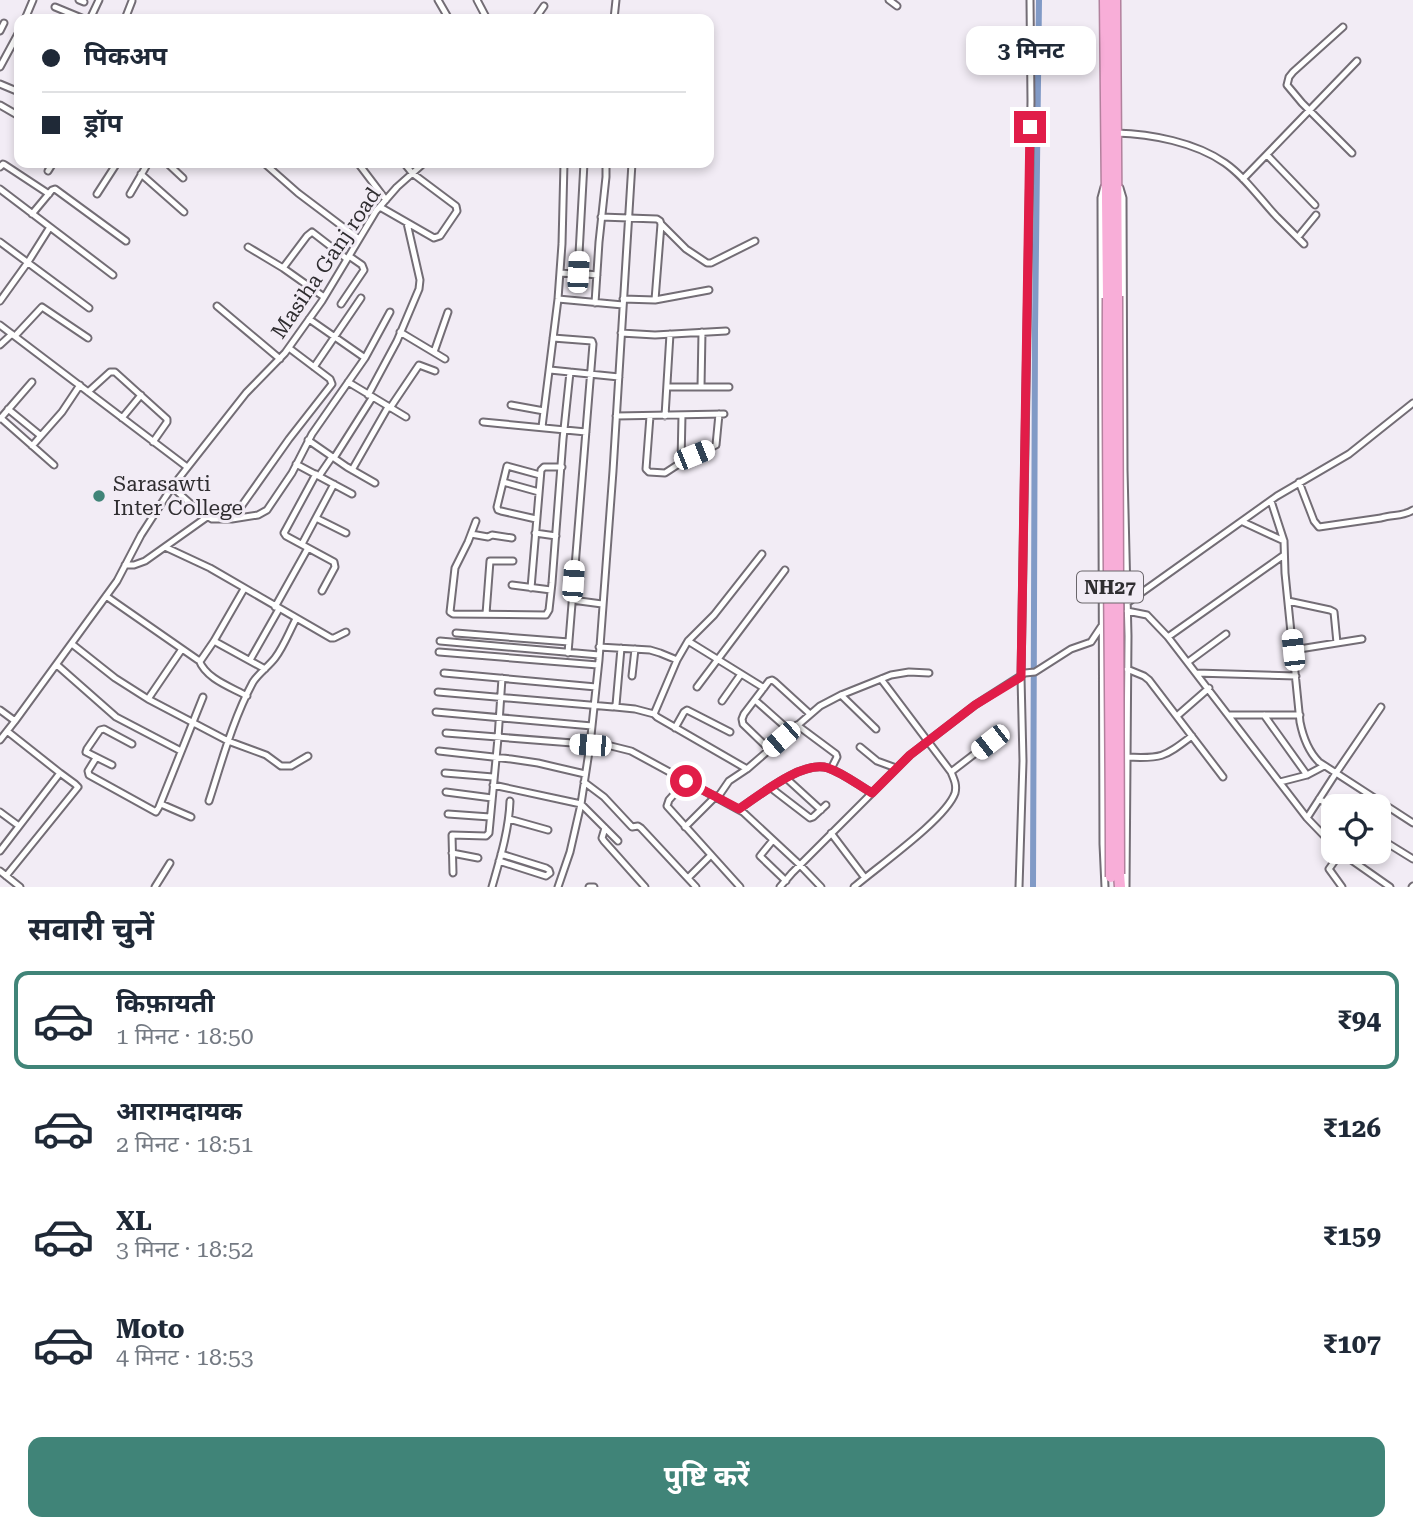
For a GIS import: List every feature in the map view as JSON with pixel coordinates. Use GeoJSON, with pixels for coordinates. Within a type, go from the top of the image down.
{"type":"FeatureCollection","features":[{"type":"Feature","properties":{"kind":"highway","name":"NH27"},"geometry":{"type":"LineString","coordinates":[[1110,4],[1106,28],[1113,297],[1107,466],[1114,879],[1120,887]]}},
{"type":"Feature","properties":{"kind":"highway","name":"NH27"},"geometry":{"type":"LineString","coordinates":[[1110,4],[1116,34],[1116,133],[1111,176]]}},
{"type":"Feature","properties":{"kind":"street"},"geometry":{"type":"LineString","coordinates":[[889,0],[897,6]]}},
{"type":"Feature","properties":{"kind":"street"},"geometry":{"type":"LineString","coordinates":[[1018,887],[1023,761],[1030,0]]}},
{"type":"Feature","properties":{"kind":"street"},"geometry":{"type":"LineString","coordinates":[[538,14],[544,6]]}},
{"type":"Feature","properties":{"kind":"street"},"geometry":{"type":"LineString","coordinates":[[55,7],[66,14]]}},
{"type":"Feature","properties":{"kind":"street"},"geometry":{"type":"LineString","coordinates":[[0,31],[4,23]]}},
{"type":"Feature","properties":{"kind":"street"},"geometry":{"type":"LineString","coordinates":[[1343,27],[1293,72],[1287,82],[1289,88],[1352,153]]}},
{"type":"Feature","properties":{"kind":"street"},"geometry":{"type":"LineString","coordinates":[[0,67],[14,41]]}},
{"type":"Feature","properties":{"kind":"street"},"geometry":{"type":"LineString","coordinates":[[1243,179],[1357,61]]}},
{"type":"Feature","properties":{"kind":"street"},"geometry":{"type":"LineString","coordinates":[[1116,133],[1144,135],[1188,145],[1221,160],[1243,179],[1304,244]]}},
{"type":"Feature","properties":{"kind":"street"},"geometry":{"type":"LineString","coordinates":[[1267,155],[1315,205]]}},
{"type":"Feature","properties":{"kind":"street"},"geometry":{"type":"LineString","coordinates":[[0,167],[5,165],[49,194]]}},
{"type":"Feature","properties":{"kind":"street"},"geometry":{"type":"LineString","coordinates":[[97,194],[114,168]]}},
{"type":"Feature","properties":{"kind":"street"},"geometry":{"type":"LineString","coordinates":[[130,194],[145,168]]}},
{"type":"Feature","properties":{"kind":"street"},"geometry":{"type":"LineString","coordinates":[[172,168],[183,178]]}},
{"type":"Feature","properties":{"kind":"street"},"geometry":{"type":"LineString","coordinates":[[270,168],[359,239]]}},
{"type":"Feature","properties":{"kind":"street"},"geometry":{"type":"LineString","coordinates":[[362,168],[386,200]]}},
{"type":"Feature","properties":{"kind":"street"},"geometry":{"type":"LineString","coordinates":[[380,207],[431,237],[437,237],[457,211],[456,206],[408,168]]}},
{"type":"Feature","properties":{"kind":"street","name":"Masiha Ganj road"},"geometry":{"type":"LineString","coordinates":[[0,740],[117,581],[172,487],[246,393],[289,348],[380,207],[418,168]]}},
{"type":"Feature","properties":{"kind":"street"},"geometry":{"type":"LineString","coordinates":[[542,427],[558,299],[564,168]]}},
{"type":"Feature","properties":{"kind":"street"},"geometry":{"type":"LineString","coordinates":[[577,273],[584,168]]}},
{"type":"Feature","properties":{"kind":"street"},"geometry":{"type":"LineString","coordinates":[[595,303],[606,168]]}},
{"type":"Feature","properties":{"kind":"street"},"geometry":{"type":"LineString","coordinates":[[558,887],[581,804],[596,687],[632,168]]}},
{"type":"Feature","properties":{"kind":"street"},"geometry":{"type":"LineString","coordinates":[[141,174],[184,212]]}},
{"type":"Feature","properties":{"kind":"street"},"geometry":{"type":"LineString","coordinates":[[1111,176],[1123,198],[1128,636],[1126,887]]}},
{"type":"Feature","properties":{"kind":"street"},"geometry":{"type":"LineString","coordinates":[[1105,887],[1102,844],[1101,198],[1111,176]]}},
{"type":"Feature","properties":{"kind":"street"},"geometry":{"type":"LineString","coordinates":[[0,189],[113,275]]}},
{"type":"Feature","properties":{"kind":"street"},"geometry":{"type":"LineString","coordinates":[[32,214],[53,189],[56,189],[127,241]]}},
{"type":"Feature","properties":{"kind":"street"},"geometry":{"type":"LineString","coordinates":[[1298,237],[1316,215]]}},
{"type":"Feature","properties":{"kind":"street"},"geometry":{"type":"LineString","coordinates":[[601,218],[657,219],[686,249],[707,264],[755,241]]}},
{"type":"Feature","properties":{"kind":"street"},"geometry":{"type":"LineString","coordinates":[[322,591],[335,565],[331,560],[284,533],[370,396],[420,284],[407,223]]}},
{"type":"Feature","properties":{"kind":"street"},"geometry":{"type":"LineString","coordinates":[[655,300],[662,224]]}},
{"type":"Feature","properties":{"kind":"street"},"geometry":{"type":"LineString","coordinates":[[0,301],[50,227]]}},
{"type":"Feature","properties":{"kind":"street"},"geometry":{"type":"LineString","coordinates":[[283,268],[312,232],[362,265],[364,270],[341,304]]}},
{"type":"Feature","properties":{"kind":"street"},"geometry":{"type":"LineString","coordinates":[[0,242],[89,308]]}},
{"type":"Feature","properties":{"kind":"street"},"geometry":{"type":"LineString","coordinates":[[248,247],[324,297]]}},
{"type":"Feature","properties":{"kind":"street"},"geometry":{"type":"LineString","coordinates":[[560,274],[597,275]]}},
{"type":"Feature","properties":{"kind":"street"},"geometry":{"type":"LineString","coordinates":[[558,299],[595,303],[623,302],[655,300],[709,290]]}},
{"type":"Feature","properties":{"kind":"street"},"geometry":{"type":"LineString","coordinates":[[314,367],[361,298]]}},
{"type":"Feature","properties":{"kind":"street"},"geometry":{"type":"LineString","coordinates":[[218,306],[280,359]]}},
{"type":"Feature","properties":{"kind":"street"},"geometry":{"type":"LineString","coordinates":[[0,345],[43,307],[88,338]]}},
{"type":"Feature","properties":{"kind":"street"},"geometry":{"type":"LineString","coordinates":[[172,487],[207,517],[218,520],[258,515],[267,510],[309,440],[365,358],[390,312]]}},
{"type":"Feature","properties":{"kind":"street"},"geometry":{"type":"LineString","coordinates":[[434,352],[448,312]]}},
{"type":"Feature","properties":{"kind":"street"},"geometry":{"type":"LineString","coordinates":[[309,319],[365,358]]}},
{"type":"Feature","properties":{"kind":"street"},"geometry":{"type":"LineString","coordinates":[[0,325],[187,467]]}},
{"type":"Feature","properties":{"kind":"street"},"geometry":{"type":"LineString","coordinates":[[621,333],[655,335],[726,331]]}},
{"type":"Feature","properties":{"kind":"street"},"geometry":{"type":"LineString","coordinates":[[400,332],[445,359]]}},
{"type":"Feature","properties":{"kind":"street"},"geometry":{"type":"LineString","coordinates":[[701,387],[702,332]]}},
{"type":"Feature","properties":{"kind":"street"},"geometry":{"type":"LineString","coordinates":[[665,416],[670,334]]}},
{"type":"Feature","properties":{"kind":"street"},"geometry":{"type":"LineString","coordinates":[[553,338],[593,342],[568,653]]}},
{"type":"Feature","properties":{"kind":"street"},"geometry":{"type":"LineString","coordinates":[[232,519],[332,384],[330,379],[289,348]]}},
{"type":"Feature","properties":{"kind":"street"},"geometry":{"type":"LineString","coordinates":[[352,470],[389,408],[419,365],[435,371]]}},
{"type":"Feature","properties":{"kind":"street"},"geometry":{"type":"LineString","coordinates":[[550,370],[619,377]]}},
{"type":"Feature","properties":{"kind":"street"},"geometry":{"type":"LineString","coordinates":[[88,392],[111,371],[115,372],[167,419],[153,442]]}},
{"type":"Feature","properties":{"kind":"street"},"geometry":{"type":"LineString","coordinates":[[476,521],[455,568],[450,611],[453,614],[546,615],[551,590],[570,372]]}},
{"type":"Feature","properties":{"kind":"street"},"geometry":{"type":"LineString","coordinates":[[32,382],[0,418],[54,465]]}},
{"type":"Feature","properties":{"kind":"street"},"geometry":{"type":"LineString","coordinates":[[348,382],[406,417]]}},
{"type":"Feature","properties":{"kind":"street"},"geometry":{"type":"LineString","coordinates":[[32,446],[62,412],[80,386]]}},
{"type":"Feature","properties":{"kind":"street"},"geometry":{"type":"LineString","coordinates":[[667,387],[729,387]]}},
{"type":"Feature","properties":{"kind":"street"},"geometry":{"type":"LineString","coordinates":[[122,418],[141,395]]}},
{"type":"Feature","properties":{"kind":"street"},"geometry":{"type":"LineString","coordinates":[[780,887],[896,768],[975,705],[1023,675],[1035,672],[1071,649],[1091,642],[1102,626],[1271,501],[1349,454],[1413,403]]}},
{"type":"Feature","properties":{"kind":"street"},"geometry":{"type":"LineString","coordinates":[[511,405],[544,411]]}},
{"type":"Feature","properties":{"kind":"street"},"geometry":{"type":"LineString","coordinates":[[8,409],[41,436]]}},
{"type":"Feature","properties":{"kind":"street"},"geometry":{"type":"LineString","coordinates":[[616,416],[721,414],[716,445],[663,474],[647,471],[650,416]]}},
{"type":"Feature","properties":{"kind":"street"},"geometry":{"type":"LineString","coordinates":[[681,463],[682,415]]}},
{"type":"Feature","properties":{"kind":"street"},"geometry":{"type":"LineString","coordinates":[[483,422],[586,432]]}},
{"type":"Feature","properties":{"kind":"street"},"geometry":{"type":"LineString","coordinates":[[309,440],[375,483]]}},
{"type":"Feature","properties":{"kind":"street"},"geometry":{"type":"LineString","coordinates":[[296,464],[352,494]]}},
{"type":"Feature","properties":{"kind":"street"},"geometry":{"type":"LineString","coordinates":[[537,519],[498,510],[497,507],[507,466],[540,475]]}},
{"type":"Feature","properties":{"kind":"street"},"geometry":{"type":"LineString","coordinates":[[531,588],[540,475],[542,468],[562,467]]}},
{"type":"Feature","properties":{"kind":"street"},"geometry":{"type":"LineString","coordinates":[[503,482],[539,492]]}},
{"type":"Feature","properties":{"kind":"street"},"geometry":{"type":"LineString","coordinates":[[1299,482],[1314,521],[1319,527],[1401,516],[1413,510]]}},
{"type":"Feature","properties":{"kind":"street"},"geometry":{"type":"LineString","coordinates":[[302,544],[334,484]]}},
{"type":"Feature","properties":{"kind":"street"},"geometry":{"type":"LineString","coordinates":[[1271,501],[1284,541],[1302,730],[1313,756],[1368,794]]}},
{"type":"Feature","properties":{"kind":"street"},"geometry":{"type":"LineString","coordinates":[[125,565],[139,564],[207,517]]}},
{"type":"Feature","properties":{"kind":"street"},"geometry":{"type":"LineString","coordinates":[[316,518],[346,533]]}},
{"type":"Feature","properties":{"kind":"street"},"geometry":{"type":"LineString","coordinates":[[1243,522],[1284,541]]}},
{"type":"Feature","properties":{"kind":"street"},"geometry":{"type":"LineString","coordinates":[[535,533],[556,536]]}},
{"type":"Feature","properties":{"kind":"street"},"geometry":{"type":"LineString","coordinates":[[471,534],[512,538]]}},
{"type":"Feature","properties":{"kind":"street"},"geometry":{"type":"LineString","coordinates":[[164,547],[210,568],[331,638],[346,632]]}},
{"type":"Feature","properties":{"kind":"street"},"geometry":{"type":"LineString","coordinates":[[250,660],[308,548]]}},
{"type":"Feature","properties":{"kind":"street"},"geometry":{"type":"LineString","coordinates":[[654,714],[688,641],[714,615],[762,554]]}},
{"type":"Feature","properties":{"kind":"street"},"geometry":{"type":"LineString","coordinates":[[1168,637],[1284,555]]}},
{"type":"Feature","properties":{"kind":"street"},"geometry":{"type":"LineString","coordinates":[[486,614],[490,561],[513,561]]}},
{"type":"Feature","properties":{"kind":"street"},"geometry":{"type":"LineString","coordinates":[[697,687],[785,570]]}},
{"type":"Feature","properties":{"kind":"street"},"geometry":{"type":"LineString","coordinates":[[512,585],[551,590]]}},
{"type":"Feature","properties":{"kind":"street"},"geometry":{"type":"LineString","coordinates":[[199,660],[204,658],[244,589]]}},
{"type":"Feature","properties":{"kind":"street"},"geometry":{"type":"LineString","coordinates":[[106,596],[199,660],[208,674],[247,696]]}},
{"type":"Feature","properties":{"kind":"street"},"geometry":{"type":"LineString","coordinates":[[572,600],[602,604]]}},
{"type":"Feature","properties":{"kind":"street"},"geometry":{"type":"LineString","coordinates":[[1288,601],[1334,612],[1337,643]]}},
{"type":"Feature","properties":{"kind":"street"},"geometry":{"type":"LineString","coordinates":[[1127,608],[1147,615],[1168,637],[1321,833]]}},
{"type":"Feature","properties":{"kind":"street"},"geometry":{"type":"LineString","coordinates":[[209,801],[228,741],[247,696],[256,679],[281,650],[296,619]]}},
{"type":"Feature","properties":{"kind":"street"},"geometry":{"type":"LineString","coordinates":[[456,633],[569,642]]}},
{"type":"Feature","properties":{"kind":"street"},"geometry":{"type":"LineString","coordinates":[[1188,662],[1226,634]]}},
{"type":"Feature","properties":{"kind":"street"},"geometry":{"type":"LineString","coordinates":[[1293,650],[1362,639]]}},
{"type":"Feature","properties":{"kind":"street"},"geometry":{"type":"LineString","coordinates":[[214,641],[265,669]]}},
{"type":"Feature","properties":{"kind":"street"},"geometry":{"type":"LineString","coordinates":[[440,641],[599,655]]}},
{"type":"Feature","properties":{"kind":"street"},"geometry":{"type":"LineString","coordinates":[[688,641],[764,688]]}},
{"type":"Feature","properties":{"kind":"street"},"geometry":{"type":"LineString","coordinates":[[72,644],[115,678],[148,699],[228,741],[268,756],[282,766],[291,766],[308,756]]}},
{"type":"Feature","properties":{"kind":"street"},"geometry":{"type":"LineString","coordinates":[[599,646],[656,651],[677,660]]}},
{"type":"Feature","properties":{"kind":"street"},"geometry":{"type":"LineString","coordinates":[[615,707],[621,648]]}},
{"type":"Feature","properties":{"kind":"street"},"geometry":{"type":"LineString","coordinates":[[148,699],[182,649]]}},
{"type":"Feature","properties":{"kind":"street"},"geometry":{"type":"LineString","coordinates":[[632,676],[635,649]]}},
{"type":"Feature","properties":{"kind":"street"},"geometry":{"type":"LineString","coordinates":[[439,652],[598,666]]}},
{"type":"Feature","properties":{"kind":"street"},"geometry":{"type":"LineString","coordinates":[[57,665],[117,717],[181,751]]}},
{"type":"Feature","properties":{"kind":"street"},"geometry":{"type":"LineString","coordinates":[[1127,669],[1149,680],[1223,777]]}},
{"type":"Feature","properties":{"kind":"street"},"geometry":{"type":"LineString","coordinates":[[444,673],[596,687]]}},
{"type":"Feature","properties":{"kind":"street"},"geometry":{"type":"LineString","coordinates":[[685,827],[729,781],[747,769],[820,706],[891,675],[929,673]]}},
{"type":"Feature","properties":{"kind":"street"},"geometry":{"type":"LineString","coordinates":[[1196,673],[1296,676]]}},
{"type":"Feature","properties":{"kind":"street"},"geometry":{"type":"LineString","coordinates":[[722,701],[741,674]]}},
{"type":"Feature","properties":{"kind":"street"},"geometry":{"type":"LineString","coordinates":[[453,873],[453,834],[487,836],[489,833],[502,678]]}},
{"type":"Feature","properties":{"kind":"street"},"geometry":{"type":"LineString","coordinates":[[854,887],[922,831],[947,806],[956,787],[951,772],[881,679]]}},
{"type":"Feature","properties":{"kind":"street"},"geometry":{"type":"LineString","coordinates":[[769,749],[742,721],[744,714],[769,681],[773,680],[810,714]]}},
{"type":"Feature","properties":{"kind":"street"},"geometry":{"type":"LineString","coordinates":[[1177,716],[1209,688]]}},
{"type":"Feature","properties":{"kind":"street"},"geometry":{"type":"LineString","coordinates":[[438,692],[635,709],[654,714],[747,769]]}},
{"type":"Feature","properties":{"kind":"street"},"geometry":{"type":"LineString","coordinates":[[841,695],[876,729]]}},
{"type":"Feature","properties":{"kind":"street"},"geometry":{"type":"LineString","coordinates":[[96,758],[88,771],[89,775],[156,812],[203,697]]}},
{"type":"Feature","properties":{"kind":"street"},"geometry":{"type":"LineString","coordinates":[[755,700],[790,731]]}},
{"type":"Feature","properties":{"kind":"street"},"geometry":{"type":"LineString","coordinates":[[1307,818],[1381,707]]}},
{"type":"Feature","properties":{"kind":"street"},"geometry":{"type":"LineString","coordinates":[[0,710],[15,721]]}},
{"type":"Feature","properties":{"kind":"street"},"geometry":{"type":"LineString","coordinates":[[675,728],[687,710],[730,732]]}},
{"type":"Feature","properties":{"kind":"street"},"geometry":{"type":"LineString","coordinates":[[436,712],[592,726]]}},
{"type":"Feature","properties":{"kind":"street"},"geometry":{"type":"LineString","coordinates":[[1229,715],[1300,715]]}},
{"type":"Feature","properties":{"kind":"street"},"geometry":{"type":"LineString","coordinates":[[1264,715],[1307,775]]}},
{"type":"Feature","properties":{"kind":"street"},"geometry":{"type":"LineString","coordinates":[[797,725],[836,754],[837,759],[831,769]]}},
{"type":"Feature","properties":{"kind":"street"},"geometry":{"type":"LineString","coordinates":[[112,765],[86,751],[102,729],[132,744]]}},
{"type":"Feature","properties":{"kind":"street"},"geometry":{"type":"LineString","coordinates":[[6,876],[77,789],[75,784],[7,731]]}},
{"type":"Feature","properties":{"kind":"street"},"geometry":{"type":"LineString","coordinates":[[446,733],[622,747],[739,809],[800,864],[821,887]]}},
{"type":"Feature","properties":{"kind":"street"},"geometry":{"type":"LineString","coordinates":[[1126,757],[1159,757],[1192,736]]}},
{"type":"Feature","properties":{"kind":"street"},"geometry":{"type":"LineString","coordinates":[[951,772],[990,742]]}},
{"type":"Feature","properties":{"kind":"street"},"geometry":{"type":"LineString","coordinates":[[860,747],[877,761],[896,768]]}},
{"type":"Feature","properties":{"kind":"street"},"geometry":{"type":"LineString","coordinates":[[439,751],[538,763],[585,774]]}},
{"type":"Feature","properties":{"kind":"street"},"geometry":{"type":"LineString","coordinates":[[1280,782],[1307,775],[1324,766]]}},
{"type":"Feature","properties":{"kind":"street"},"geometry":{"type":"LineString","coordinates":[[739,809],[786,778],[809,767],[831,769],[872,793]]}},
{"type":"Feature","properties":{"kind":"street"},"geometry":{"type":"LineString","coordinates":[[0,851],[60,773]]}},
{"type":"Feature","properties":{"kind":"street"},"geometry":{"type":"LineString","coordinates":[[445,773],[494,777]]}},
{"type":"Feature","properties":{"kind":"street"},"geometry":{"type":"LineString","coordinates":[[771,788],[810,818],[824,807],[786,778]]}},
{"type":"Feature","properties":{"kind":"street"},"geometry":{"type":"LineString","coordinates":[[686,781],[667,806],[740,887]]}},
{"type":"Feature","properties":{"kind":"street"},"geometry":{"type":"LineString","coordinates":[[584,782],[610,803],[632,827],[640,827],[696,887]]}},
{"type":"Feature","properties":{"kind":"street"},"geometry":{"type":"LineString","coordinates":[[493,785],[581,804],[618,841]]}},
{"type":"Feature","properties":{"kind":"street"},"geometry":{"type":"LineString","coordinates":[[446,792],[492,798]]}},
{"type":"Feature","properties":{"kind":"street"},"geometry":{"type":"LineString","coordinates":[[492,887],[509,819],[510,801]]}},
{"type":"Feature","properties":{"kind":"street"},"geometry":{"type":"LineString","coordinates":[[161,804],[191,817]]}},
{"type":"Feature","properties":{"kind":"street"},"geometry":{"type":"LineString","coordinates":[[1391,809],[1413,822]]}},
{"type":"Feature","properties":{"kind":"street"},"geometry":{"type":"LineString","coordinates":[[0,812],[19,826]]}},
{"type":"Feature","properties":{"kind":"street"},"geometry":{"type":"LineString","coordinates":[[448,814],[490,817]]}},
{"type":"Feature","properties":{"kind":"street"},"geometry":{"type":"LineString","coordinates":[[509,819],[548,830]]}},
{"type":"Feature","properties":{"kind":"street"},"geometry":{"type":"LineString","coordinates":[[605,828],[602,838],[604,841],[645,887]]}},
{"type":"Feature","properties":{"kind":"street"},"geometry":{"type":"LineString","coordinates":[[831,833],[865,878]]}},
{"type":"Feature","properties":{"kind":"street"},"geometry":{"type":"LineString","coordinates":[[774,840],[760,856],[786,881]]}},
{"type":"Feature","properties":{"kind":"street"},"geometry":{"type":"LineString","coordinates":[[1391,845],[1413,859]]}},
{"type":"Feature","properties":{"kind":"street"},"geometry":{"type":"LineString","coordinates":[[452,853],[478,858]]}},
{"type":"Feature","properties":{"kind":"street"},"geometry":{"type":"LineString","coordinates":[[499,861],[546,876],[550,873],[546,868],[501,854]]}},
{"type":"Feature","properties":{"kind":"street"},"geometry":{"type":"LineString","coordinates":[[688,878],[711,855]]}},
{"type":"Feature","properties":{"kind":"street"},"geometry":{"type":"LineString","coordinates":[[155,887],[170,863]]}},
{"type":"Feature","properties":{"kind":"street"},"geometry":{"type":"LineString","coordinates":[[1333,864],[1329,869],[1342,887]]}},
{"type":"Feature","properties":{"kind":"street"},"geometry":{"type":"LineString","coordinates":[[1358,864],[1390,887]]}},
{"type":"Feature","properties":{"kind":"street"},"geometry":{"type":"LineString","coordinates":[[0,871],[20,887]]}},
{"type":"Feature","properties":{"kind":"waterway"},"geometry":{"type":"LineString","coordinates":[[1033,887],[1039,0]]}},
{"type":"Feature","properties":{"kind":"place","name":"Sarasawti Inter College"},"geometry":{"type":"Point","coordinates":[99,496]}},
{"type":"Feature","properties":{"kind":"route"},"geometry":{"type":"LineString","coordinates":[[686,781],[739,809],[786,778],[809,767],[831,769],[872,793],[910,755],[975,705],[1021,677],[1030,127]]}}]}
